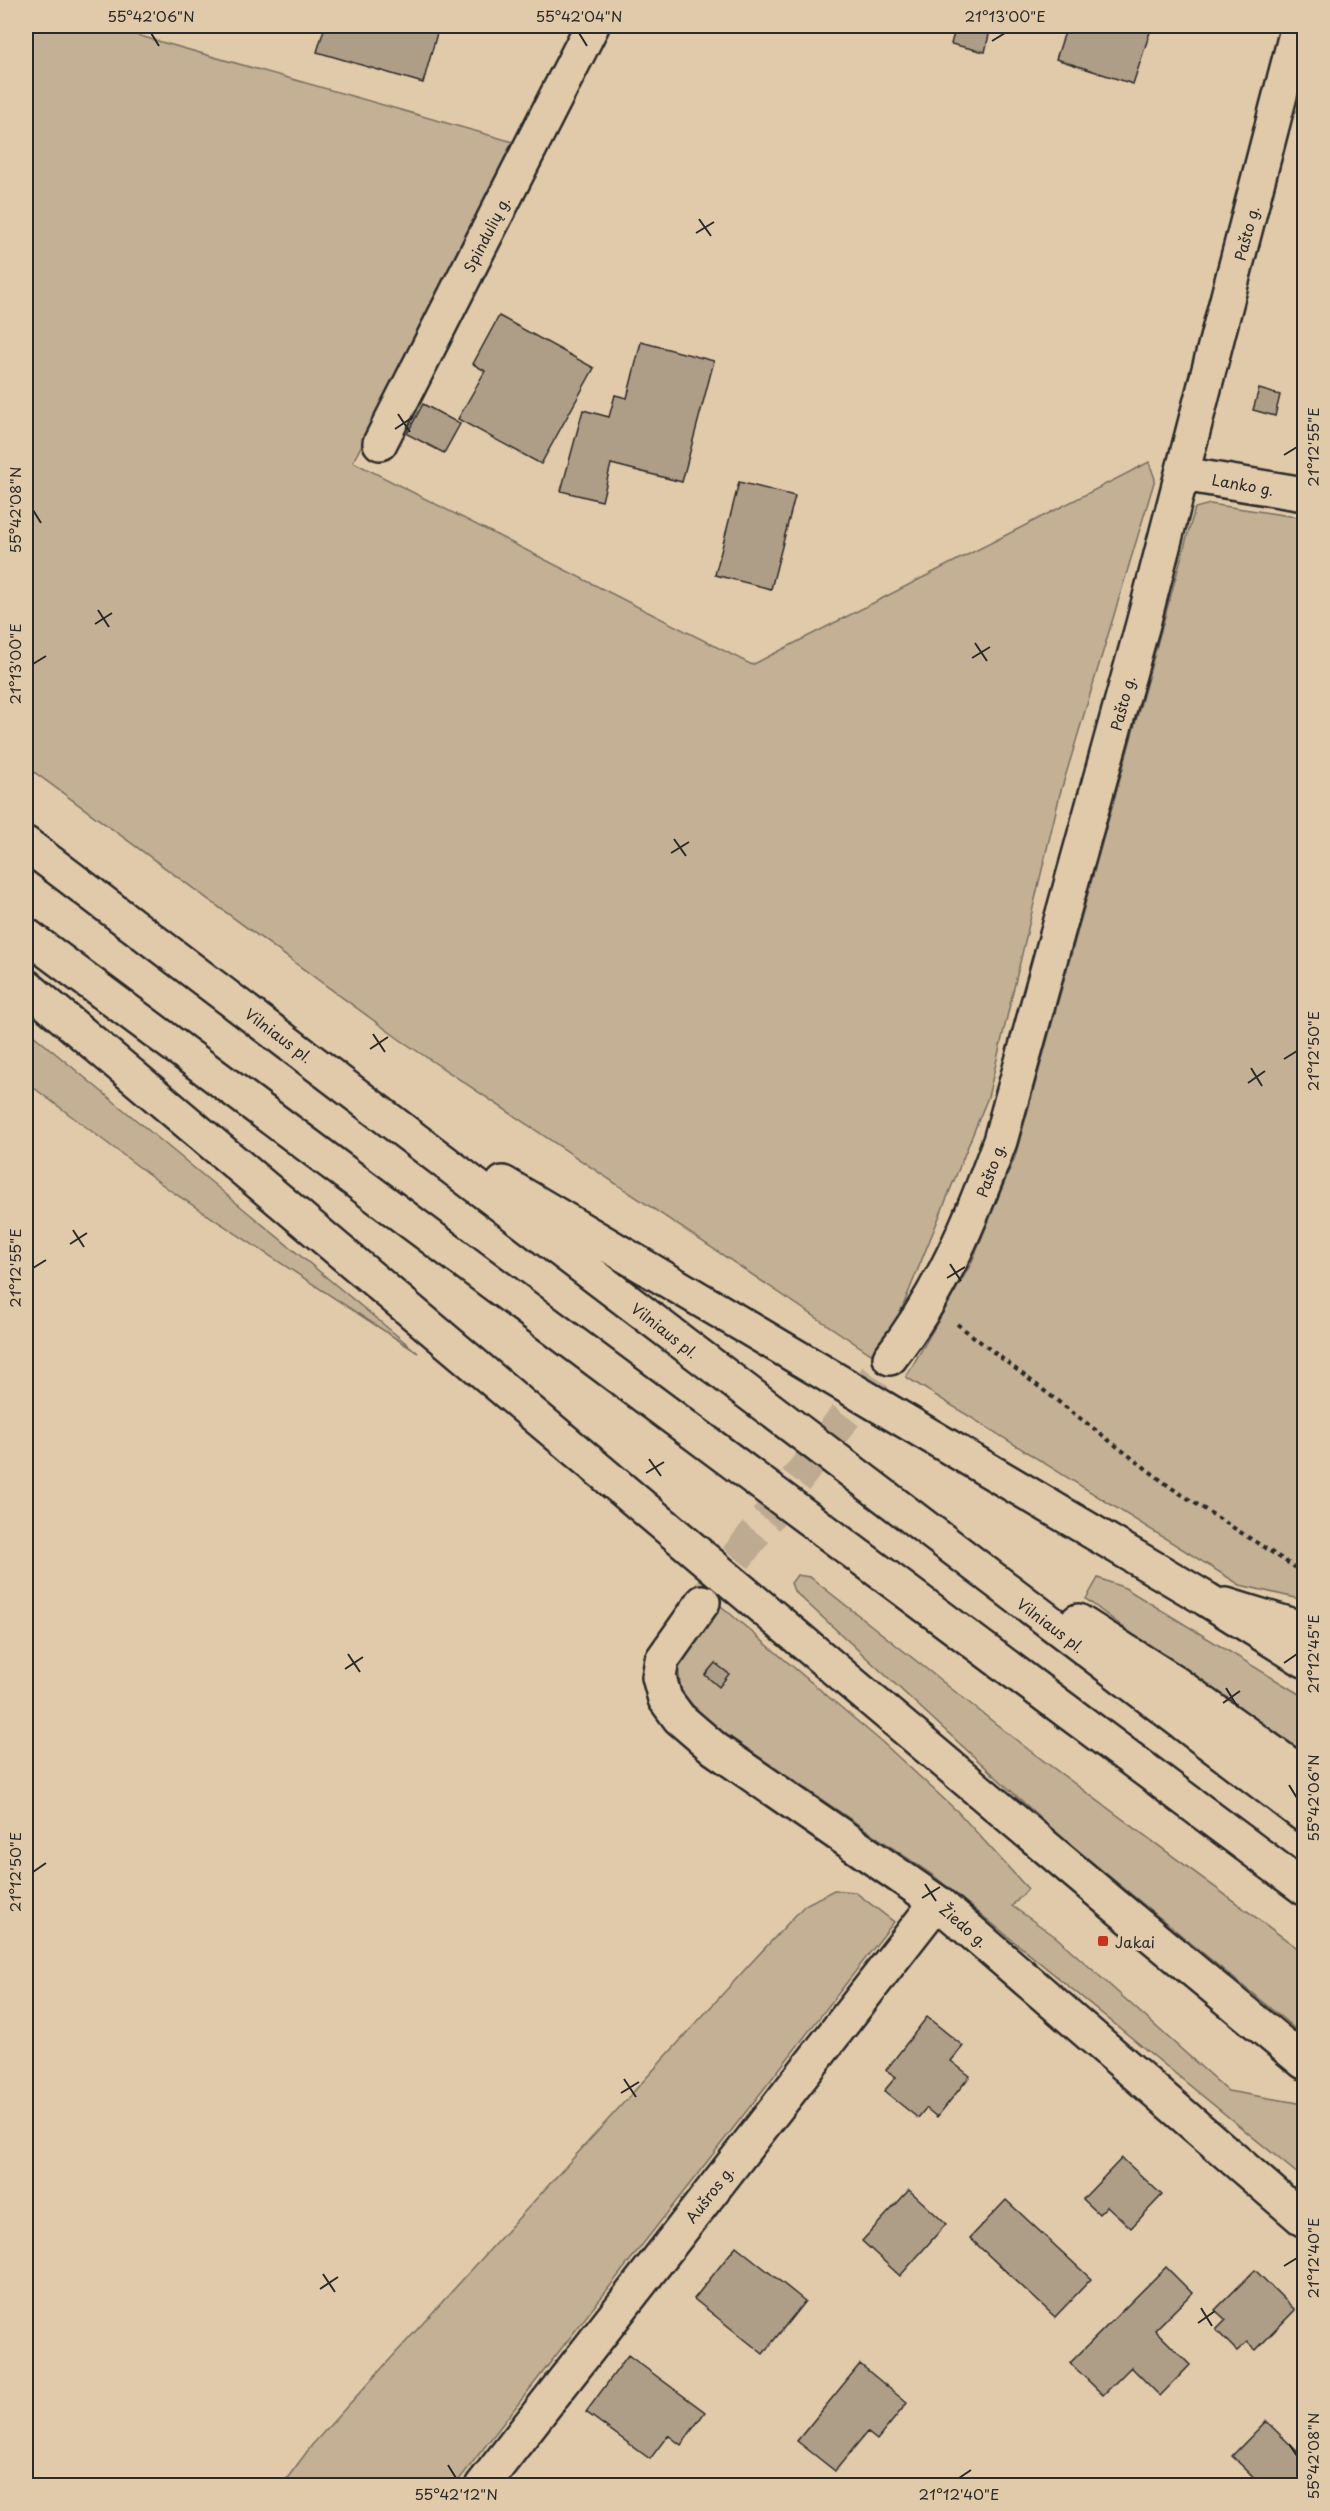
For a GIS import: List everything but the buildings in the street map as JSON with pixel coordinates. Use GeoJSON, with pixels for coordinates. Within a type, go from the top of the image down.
{"type":"FeatureCollection","features":[{"type":"Feature","properties":{"kind":"main road","name":"Spindulių g."},"geometry":{"type":"LineString","coordinates":[[380,443],[592,26]]}},
{"type":"Feature","properties":{"kind":"main road","name":"Pašto g."},"geometry":{"type":"LineString","coordinates":[[890,1358],[930,1303],[977,1206],[1000,1141],[1143,624],[1298,26]]}},
{"type":"Feature","properties":{"kind":"main road","name":"Lanko g."},"geometry":{"type":"LineString","coordinates":[[1182,474],[1305,494]]}},
{"type":"Feature","properties":{"kind":"main road","name":"Vilniaus pl."},"geometry":{"type":"LineString","coordinates":[[26,844],[378,1109],[888,1502],[1305,1815]]}},
{"type":"Feature","properties":{"kind":"main road"},"geometry":{"type":"LineString","coordinates":[[26,935],[1305,1888]]}},
{"type":"Feature","properties":{"kind":"main road"},"geometry":{"type":"LineString","coordinates":[[26,986],[1112,1903],[1305,2062]]}},
{"type":"Feature","properties":{"kind":"main road"},"geometry":{"type":"LineString","coordinates":[[378,1109],[1206,1599],[1305,1660]]}},
{"type":"Feature","properties":{"kind":"main road"},"geometry":{"type":"LineString","coordinates":[[888,1502],[1172,1680],[1305,1775]]}},
{"type":"Feature","properties":{"kind":"main road"},"geometry":{"type":"LineString","coordinates":[[1206,1599],[1305,1629]]}},
{"type":"Feature","properties":{"kind":"main road","name":"Žiedo g."},"geometry":{"type":"LineString","coordinates":[[703,1602],[662,1660],[659,1677],[665,1698],[679,1718],[715,1749],[937,1902],[1305,2220]]}},
{"type":"Feature","properties":{"kind":"main road","name":"Aušros g."},"geometry":{"type":"LineString","coordinates":[[482,2486],[937,1902]]}},
{"type":"Feature","properties":{"kind":"path"},"geometry":{"type":"LineString","coordinates":[[930,1303],[1170,1487],[1305,1573]]}},
{"type":"Feature","properties":{"kind":"shaded area"},"geometry":{"type":"Polygon","coordinates":[[[26,26],[105,26],[517,143],[353,462],[752,665],[1149,462],[1155,479],[1060,794],[988,1097],[896,1323],[871,1354],[399,1039],[26,766],[26,26]]]}},
{"type":"Feature","properties":{"kind":"shaded area"},"geometry":{"type":"Polygon","coordinates":[[[1210,504],[1304,518],[1304,1600],[1240,1585],[906,1377],[971,1264],[1015,1157],[1195,508],[1210,504]]]}},
{"type":"Feature","properties":{"kind":"shaded area"},"geometry":{"type":"Polygon","coordinates":[[[26,1029],[418,1353],[171,1191],[26,1082],[26,1029]]]}},
{"type":"Feature","properties":{"kind":"shaded area"},"geometry":{"type":"Polygon","coordinates":[[[797,1575],[810,1577],[1029,1750],[1304,1953],[1304,2036],[1059,1835],[794,1591],[791,1583],[797,1575]]]}},
{"type":"Feature","properties":{"kind":"shaded area"},"geometry":{"type":"Polygon","coordinates":[[[1098,1578],[1125,1588],[1304,1697],[1304,1756],[1160,1655],[1086,1599],[1098,1578]]]}},
{"type":"Feature","properties":{"kind":"shaded area"},"geometry":{"type":"Polygon","coordinates":[[[721,1606],[882,1742],[958,1812],[1028,1889],[1012,1906],[1056,1937],[1228,2091],[1304,2104],[1304,2179],[934,1876],[705,1720],[681,1691],[678,1667],[721,1606]]]}},
{"type":"Feature","properties":{"kind":"shaded area"},"geometry":{"type":"Polygon","coordinates":[[[834,1890],[855,1892],[894,1922],[455,2485],[282,2485],[312,2445],[749,1965],[805,1905],[834,1890]]]}},
{"type":"Feature","properties":{"kind":"tunnel"},"geometry":{"type":"LineString","coordinates":[[706,1597],[890,1358]]}},
{"type":"Feature","properties":{"kind":"place","name":"Jakai"},"geometry":{"type":"Point","coordinates":[1103,1941]}}]}
